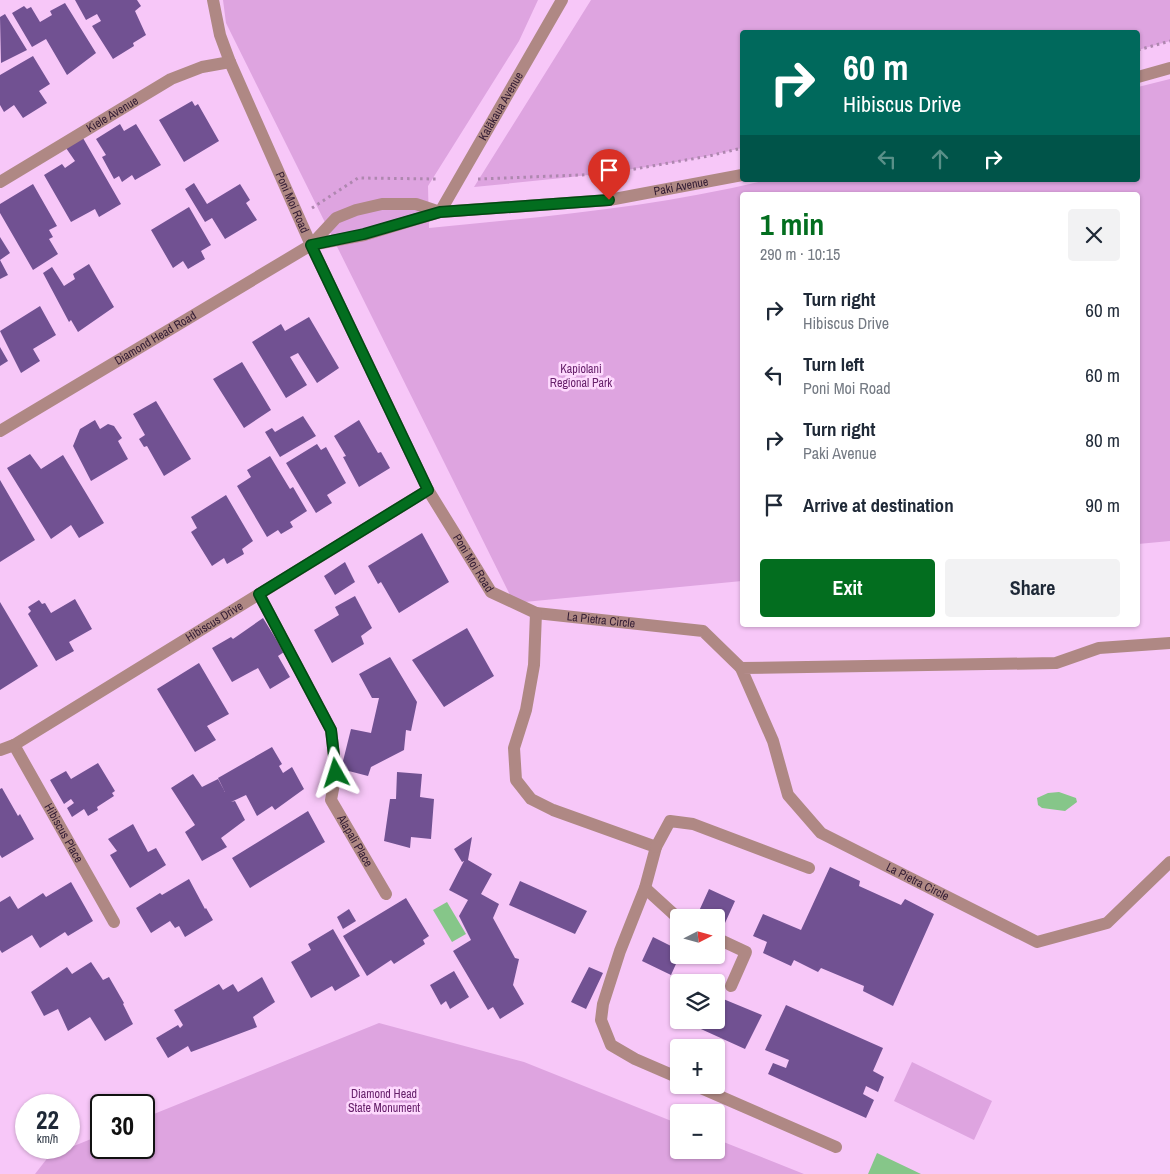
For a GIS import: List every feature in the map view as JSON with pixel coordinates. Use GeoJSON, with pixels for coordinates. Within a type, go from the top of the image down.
{"type":"FeatureCollection","features":[{"type":"Feature","properties":{"kind":"street","name":"Poni Moi Road"},"geometry":{"type":"LineString","coordinates":[[213,0],[220,35],[230,62],[311,245],[428,490],[491,592],[536,613]]}},
{"type":"Feature","properties":{"kind":"street","name":"Kalākaua Avenue"},"geometry":{"type":"LineString","coordinates":[[440,212],[562,0]]}},
{"type":"Feature","properties":{"kind":"street","name":"Kiele Avenue"},"geometry":{"type":"LineString","coordinates":[[0,182],[171,79],[202,67],[230,62]]}},
{"type":"Feature","properties":{"kind":"street"},"geometry":{"type":"LineString","coordinates":[[1140,76],[1170,68]]}},
{"type":"Feature","properties":{"kind":"street","name":"Paki Avenue"},"geometry":{"type":"LineString","coordinates":[[311,245],[364,234],[440,212],[609,200],[740,175]]}},
{"type":"Feature","properties":{"kind":"street","name":"Paki Avenue"},"geometry":{"type":"LineString","coordinates":[[311,245],[336,218],[356,210],[382,204],[416,204],[440,212]]}},
{"type":"Feature","properties":{"kind":"street","name":"Diamond Head Road"},"geometry":{"type":"LineString","coordinates":[[0,431],[311,245]]}},
{"type":"Feature","properties":{"kind":"street","name":"Hibiscus Drive"},"geometry":{"type":"LineString","coordinates":[[0,750],[14,745],[428,490]]}},
{"type":"Feature","properties":{"kind":"street","name":"Alapali Place"},"geometry":{"type":"LineString","coordinates":[[259,594],[331,730],[336,773],[331,800],[386,894]]}},
{"type":"Feature","properties":{"kind":"street"},"geometry":{"type":"LineString","coordinates":[[536,613],[534,665],[526,710],[514,748],[516,780],[531,799],[553,810],[656,847]]}},
{"type":"Feature","properties":{"kind":"street","name":"La Pietra Circle"},"geometry":{"type":"LineString","coordinates":[[536,613],[703,631],[741,668],[772,741],[788,796],[820,833],[1038,942],[1107,923],[1170,862]]}},
{"type":"Feature","properties":{"kind":"street"},"geometry":{"type":"LineString","coordinates":[[741,668],[1056,663],[1099,648],[1170,642]]}},
{"type":"Feature","properties":{"kind":"street","name":"Hibiscus Place"},"geometry":{"type":"LineString","coordinates":[[14,745],[114,922]]}},
{"type":"Feature","properties":{"kind":"street"},"geometry":{"type":"LineString","coordinates":[[670,1074],[635,1059],[611,1045],[601,1020],[603,1004],[617,960],[645,888],[656,847],[670,821],[693,824],[809,868]]}},
{"type":"Feature","properties":{"kind":"street"},"geometry":{"type":"LineString","coordinates":[[645,888],[670,911]]}},
{"type":"Feature","properties":{"kind":"street"},"geometry":{"type":"LineString","coordinates":[[725,942],[746,952],[732,986]]}},
{"type":"Feature","properties":{"kind":"street"},"geometry":{"type":"LineString","coordinates":[[715,1094],[836,1147]]}},
{"type":"Feature","properties":{"kind":"path"},"geometry":{"type":"LineString","coordinates":[[1140,49],[1170,41]]}},
{"type":"Feature","properties":{"kind":"path"},"geometry":{"type":"LineString","coordinates":[[484,178],[606,174],[709,156],[740,148]]}},
{"type":"Feature","properties":{"kind":"path"},"geometry":{"type":"LineString","coordinates":[[326,200],[358,178],[433,179]]}},
{"type":"Feature","properties":{"kind":"green space","name":"Kapiolani Regional Park"},"geometry":{"type":"Polygon","coordinates":[[[223,0],[538,0],[519,41],[428,186],[429,228],[599,210],[683,197],[758,182],[1140,182],[1140,86],[1170,79],[1170,541],[1140,544],[1140,192],[740,192],[740,581],[514,603],[226,23],[223,0]]]}},
{"type":"Feature","properties":{"kind":"green space"},"geometry":{"type":"Polygon","coordinates":[[[591,0],[1170,0],[1170,41],[1140,49],[1140,30],[740,30],[740,148],[642,168],[474,187],[591,0]]]}},
{"type":"Feature","properties":{"kind":"green space","name":"Diamond Head State Monument"},"geometry":{"type":"Polygon","coordinates":[[[379,1023],[524,1062],[670,1120],[670,1159],[725,1159],[725,1143],[804,1174],[35,1174],[47,1159],[80,1159],[80,1143],[90,1139],[90,1159],[155,1159],[155,1114],[379,1023]]]}},
{"type":"Feature","properties":{"kind":"green space"},"geometry":{"type":"Polygon","coordinates":[[[912,1062],[992,1101],[974,1140],[894,1101],[912,1062]]]}},
{"type":"Feature","properties":{"kind":"shaded area"},"geometry":{"type":"Polygon","coordinates":[[[1059,792],[1076,798],[1077,802],[1065,811],[1042,808],[1038,805],[1037,798],[1048,793],[1059,792]]]}},
{"type":"Feature","properties":{"kind":"shaded area"},"geometry":{"type":"Polygon","coordinates":[[[447,902],[466,934],[452,942],[433,910],[447,902]]]}},
{"type":"Feature","properties":{"kind":"shaded area"},"geometry":{"type":"Polygon","coordinates":[[[877,1153],[921,1174],[868,1174],[877,1153]]]}},
{"type":"Feature","properties":{"kind":"building"},"geometry":{"type":"Polygon","coordinates":[[[75,0],[137,0],[141,6],[135,11],[146,35],[133,43],[134,46],[113,59],[92,26],[101,21],[97,14],[86,20],[75,0]]]}},
{"type":"Feature","properties":{"kind":"building"},"geometry":{"type":"Polygon","coordinates":[[[65,3],[96,53],[67,75],[46,39],[32,47],[12,13],[24,6],[27,9],[31,7],[40,22],[52,15],[50,11],[65,3]]]}},
{"type":"Feature","properties":{"kind":"building"},"geometry":{"type":"Polygon","coordinates":[[[5,14],[27,50],[1,63],[0,17],[5,14]]]}},
{"type":"Feature","properties":{"kind":"building"},"geometry":{"type":"Polygon","coordinates":[[[33,56],[50,84],[39,91],[47,103],[23,118],[14,105],[4,112],[0,105],[0,75],[33,56]]]}},
{"type":"Feature","properties":{"kind":"building"},"geometry":{"type":"Polygon","coordinates":[[[192,101],[195,106],[198,104],[219,141],[184,162],[159,120],[192,101]]]}},
{"type":"Feature","properties":{"kind":"building"},"geometry":{"type":"Polygon","coordinates":[[[120,124],[124,131],[136,124],[161,165],[135,180],[132,175],[122,182],[119,176],[114,179],[102,157],[106,155],[96,139],[120,124]]]}},
{"type":"Feature","properties":{"kind":"building"},"geometry":{"type":"Polygon","coordinates":[[[83,138],[121,204],[99,217],[95,209],[71,222],[44,175],[62,164],[65,168],[75,161],[66,148],[83,138]]]}},
{"type":"Feature","properties":{"kind":"building"},"geometry":{"type":"Polygon","coordinates":[[[194,183],[207,204],[240,184],[250,200],[246,203],[257,220],[225,239],[212,218],[205,222],[185,189],[194,183]]]}},
{"type":"Feature","properties":{"kind":"building"},"geometry":{"type":"Polygon","coordinates":[[[33,184],[57,226],[49,230],[53,237],[49,239],[58,254],[33,270],[0,213],[0,204],[33,184]]]}},
{"type":"Feature","properties":{"kind":"building"},"geometry":{"type":"Polygon","coordinates":[[[189,207],[211,245],[201,251],[205,259],[188,269],[183,261],[173,268],[151,230],[189,207]]]}},
{"type":"Feature","properties":{"kind":"building"},"geometry":{"type":"Polygon","coordinates":[[[0,237],[10,253],[0,260],[0,237]]]}},
{"type":"Feature","properties":{"kind":"building"},"geometry":{"type":"Polygon","coordinates":[[[0,260],[8,275],[0,279],[0,260]]]}},
{"type":"Feature","properties":{"kind":"building"},"geometry":{"type":"Polygon","coordinates":[[[89,264],[114,307],[78,332],[71,320],[69,322],[43,273],[52,267],[64,286],[75,279],[73,274],[89,264]]]}},
{"type":"Feature","properties":{"kind":"building"},"geometry":{"type":"Polygon","coordinates":[[[40,306],[56,335],[33,349],[40,361],[21,373],[0,331],[40,306]]]}},
{"type":"Feature","properties":{"kind":"building"},"geometry":{"type":"Polygon","coordinates":[[[309,317],[339,368],[317,383],[298,353],[290,357],[307,385],[286,398],[252,342],[281,324],[285,331],[309,317]]]}},
{"type":"Feature","properties":{"kind":"building"},"geometry":{"type":"Polygon","coordinates":[[[0,347],[8,361],[0,366],[0,347]]]}},
{"type":"Feature","properties":{"kind":"building"},"geometry":{"type":"Polygon","coordinates":[[[242,362],[271,410],[244,428],[213,379],[242,362]]]}},
{"type":"Feature","properties":{"kind":"building"},"geometry":{"type":"Polygon","coordinates":[[[156,401],[191,459],[164,476],[147,446],[144,447],[139,439],[145,435],[133,414],[156,401]]]}},
{"type":"Feature","properties":{"kind":"building"},"geometry":{"type":"Polygon","coordinates":[[[303,416],[316,436],[280,457],[265,432],[272,428],[275,432],[303,416]]]}},
{"type":"Feature","properties":{"kind":"building"},"geometry":{"type":"Polygon","coordinates":[[[95,420],[100,429],[108,424],[114,426],[122,438],[118,441],[128,459],[91,481],[73,446],[80,429],[95,420]]]}},
{"type":"Feature","properties":{"kind":"building"},"geometry":{"type":"Polygon","coordinates":[[[359,420],[378,453],[381,452],[390,468],[359,487],[343,457],[346,456],[334,436],[359,420]]]}},
{"type":"Feature","properties":{"kind":"building"},"geometry":{"type":"Polygon","coordinates":[[[317,444],[321,450],[326,447],[346,483],[327,495],[332,503],[316,513],[286,463],[317,444]]]}},
{"type":"Feature","properties":{"kind":"building"},"geometry":{"type":"Polygon","coordinates":[[[30,454],[41,469],[63,455],[104,523],[79,538],[71,525],[51,539],[7,468],[30,454]]]}},
{"type":"Feature","properties":{"kind":"building"},"geometry":{"type":"Polygon","coordinates":[[[270,456],[290,489],[293,487],[307,511],[290,522],[293,527],[281,534],[278,530],[267,537],[237,486],[251,477],[247,470],[270,456]]]}},
{"type":"Feature","properties":{"kind":"building"},"geometry":{"type":"Polygon","coordinates":[[[0,480],[35,540],[0,562],[0,480]]]}},
{"type":"Feature","properties":{"kind":"building"},"geometry":{"type":"Polygon","coordinates":[[[226,495],[253,541],[242,549],[244,554],[227,564],[224,558],[212,566],[191,532],[197,528],[191,517],[226,495]]]}},
{"type":"Feature","properties":{"kind":"building"},"geometry":{"type":"Polygon","coordinates":[[[422,533],[449,582],[399,613],[381,582],[378,584],[368,566],[422,533]]]}},
{"type":"Feature","properties":{"kind":"building"},"geometry":{"type":"Polygon","coordinates":[[[345,562],[355,582],[335,595],[324,576],[345,562]]]}},
{"type":"Feature","properties":{"kind":"building"},"geometry":{"type":"Polygon","coordinates":[[[355,596],[372,628],[361,636],[364,644],[332,663],[314,630],[339,615],[335,607],[355,596]]]}},
{"type":"Feature","properties":{"kind":"building"},"geometry":{"type":"Polygon","coordinates":[[[75,599],[92,629],[69,642],[74,651],[56,661],[28,614],[31,611],[28,607],[39,600],[42,604],[45,603],[51,613],[75,599]]]}},
{"type":"Feature","properties":{"kind":"building"},"geometry":{"type":"Polygon","coordinates":[[[0,602],[38,666],[0,690],[0,602]]]}},
{"type":"Feature","properties":{"kind":"building"},"geometry":{"type":"Polygon","coordinates":[[[263,618],[284,652],[278,656],[290,677],[270,689],[258,668],[232,682],[212,648],[231,637],[233,639],[263,618]]]}},
{"type":"Feature","properties":{"kind":"building"},"geometry":{"type":"Polygon","coordinates":[[[467,628],[494,676],[444,707],[412,660],[467,628]]]}},
{"type":"Feature","properties":{"kind":"building"},"geometry":{"type":"Polygon","coordinates":[[[390,657],[417,702],[411,731],[406,730],[404,750],[371,767],[368,776],[341,769],[351,729],[371,733],[379,698],[372,698],[359,674],[390,657]]]}},
{"type":"Feature","properties":{"kind":"building"},"geometry":{"type":"Polygon","coordinates":[[[199,663],[229,714],[207,726],[216,740],[195,752],[157,689],[199,663]]]}},
{"type":"Feature","properties":{"kind":"building"},"geometry":{"type":"Polygon","coordinates":[[[272,747],[282,764],[279,766],[283,773],[292,767],[304,789],[275,810],[272,806],[257,816],[246,795],[231,802],[235,801],[245,820],[221,838],[227,847],[202,861],[185,832],[195,825],[171,788],[193,774],[202,787],[218,779],[225,792],[218,778],[272,747]]]}},
{"type":"Feature","properties":{"kind":"building"},"geometry":{"type":"Polygon","coordinates":[[[98,763],[115,791],[112,793],[114,796],[97,807],[98,810],[88,816],[84,809],[72,817],[67,808],[74,803],[71,799],[64,804],[50,780],[66,771],[71,779],[98,763]]]}},
{"type":"Feature","properties":{"kind":"building"},"geometry":{"type":"Polygon","coordinates":[[[397,772],[422,774],[420,797],[434,799],[431,839],[411,837],[410,848],[384,841],[390,799],[396,799],[397,772]]]}},
{"type":"Feature","properties":{"kind":"building"},"geometry":{"type":"Polygon","coordinates":[[[2,788],[34,839],[2,858],[0,855],[0,789],[2,788]]]}},
{"type":"Feature","properties":{"kind":"building"},"geometry":{"type":"Polygon","coordinates":[[[308,811],[325,842],[250,888],[232,858],[308,811]]]}},
{"type":"Feature","properties":{"kind":"building"},"geometry":{"type":"Polygon","coordinates":[[[133,824],[148,852],[156,848],[166,865],[130,888],[110,855],[117,851],[108,839],[133,824]]]}},
{"type":"Feature","properties":{"kind":"building"},"geometry":{"type":"Polygon","coordinates":[[[472,837],[468,860],[492,874],[481,894],[499,904],[493,918],[515,958],[519,959],[513,985],[524,1004],[500,1019],[493,1007],[488,1010],[453,951],[471,940],[459,916],[468,900],[449,890],[464,861],[462,862],[454,849],[472,837]]]}},
{"type":"Feature","properties":{"kind":"building"},"geometry":{"type":"Polygon","coordinates":[[[830,867],[860,881],[859,886],[901,905],[905,899],[934,914],[893,1006],[863,991],[864,986],[821,968],[818,972],[794,960],[791,966],[763,953],[767,942],[753,936],[763,914],[801,930],[830,867]]]}},
{"type":"Feature","properties":{"kind":"building"},"geometry":{"type":"Polygon","coordinates":[[[189,879],[213,920],[185,937],[179,926],[175,928],[170,921],[151,933],[136,908],[160,893],[162,895],[189,879]]]}},
{"type":"Feature","properties":{"kind":"building"},"geometry":{"type":"Polygon","coordinates":[[[520,881],[587,911],[575,934],[509,905],[520,881]]]}},
{"type":"Feature","properties":{"kind":"building"},"geometry":{"type":"Polygon","coordinates":[[[71,882],[93,921],[68,936],[65,932],[40,948],[32,935],[2,953],[0,950],[0,902],[10,896],[18,909],[43,893],[46,897],[71,882]]]}},
{"type":"Feature","properties":{"kind":"building"},"geometry":{"type":"Polygon","coordinates":[[[709,889],[735,901],[725,923],[725,909],[700,909],[709,889]]]}},
{"type":"Feature","properties":{"kind":"building"},"geometry":{"type":"Polygon","coordinates":[[[406,898],[429,936],[423,940],[425,944],[394,964],[391,960],[367,976],[343,936],[406,898]]]}},
{"type":"Feature","properties":{"kind":"building"},"geometry":{"type":"Polygon","coordinates":[[[349,909],[356,921],[343,929],[337,917],[349,909]]]}},
{"type":"Feature","properties":{"kind":"building"},"geometry":{"type":"Polygon","coordinates":[[[333,929],[360,976],[335,991],[332,986],[311,998],[291,962],[311,950],[308,944],[333,929]]]}},
{"type":"Feature","properties":{"kind":"building"},"geometry":{"type":"Polygon","coordinates":[[[653,937],[670,946],[670,964],[676,964],[670,975],[642,961],[653,937]]]}},
{"type":"Feature","properties":{"kind":"building"},"geometry":{"type":"Polygon","coordinates":[[[91,962],[103,980],[109,977],[124,1003],[133,1024],[105,1041],[90,1017],[68,1031],[58,1009],[44,1016],[31,992],[67,967],[72,974],[91,962]]]}},
{"type":"Feature","properties":{"kind":"building"},"geometry":{"type":"Polygon","coordinates":[[[589,967],[603,973],[586,1009],[571,1002],[589,967]]]}},
{"type":"Feature","properties":{"kind":"building"},"geometry":{"type":"Polygon","coordinates":[[[454,971],[469,997],[450,1009],[446,1001],[441,1005],[430,985],[454,971]]]}},
{"type":"Feature","properties":{"kind":"building"},"geometry":{"type":"Polygon","coordinates":[[[262,977],[275,1002],[253,1017],[257,1027],[191,1052],[188,1046],[168,1058],[156,1038],[178,1025],[180,1028],[183,1025],[174,1010],[219,984],[223,990],[233,984],[238,992],[262,977]]]}},
{"type":"Feature","properties":{"kind":"building"},"geometry":{"type":"Polygon","coordinates":[[[725,1000],[762,1015],[745,1049],[701,1029],[725,1029],[725,1000]]]}},
{"type":"Feature","properties":{"kind":"building"},"geometry":{"type":"Polygon","coordinates":[[[786,1005],[883,1048],[873,1071],[884,1077],[878,1092],[866,1086],[863,1094],[874,1100],[866,1118],[768,1074],[773,1063],[786,1068],[789,1060],[765,1050],[786,1005]]]}},
{"type":"Feature","properties":{"kind":"route"},"geometry":{"type":"LineString","coordinates":[[336,773],[331,730],[259,594],[428,490],[311,245],[364,234],[440,212],[609,200]]}}]}
